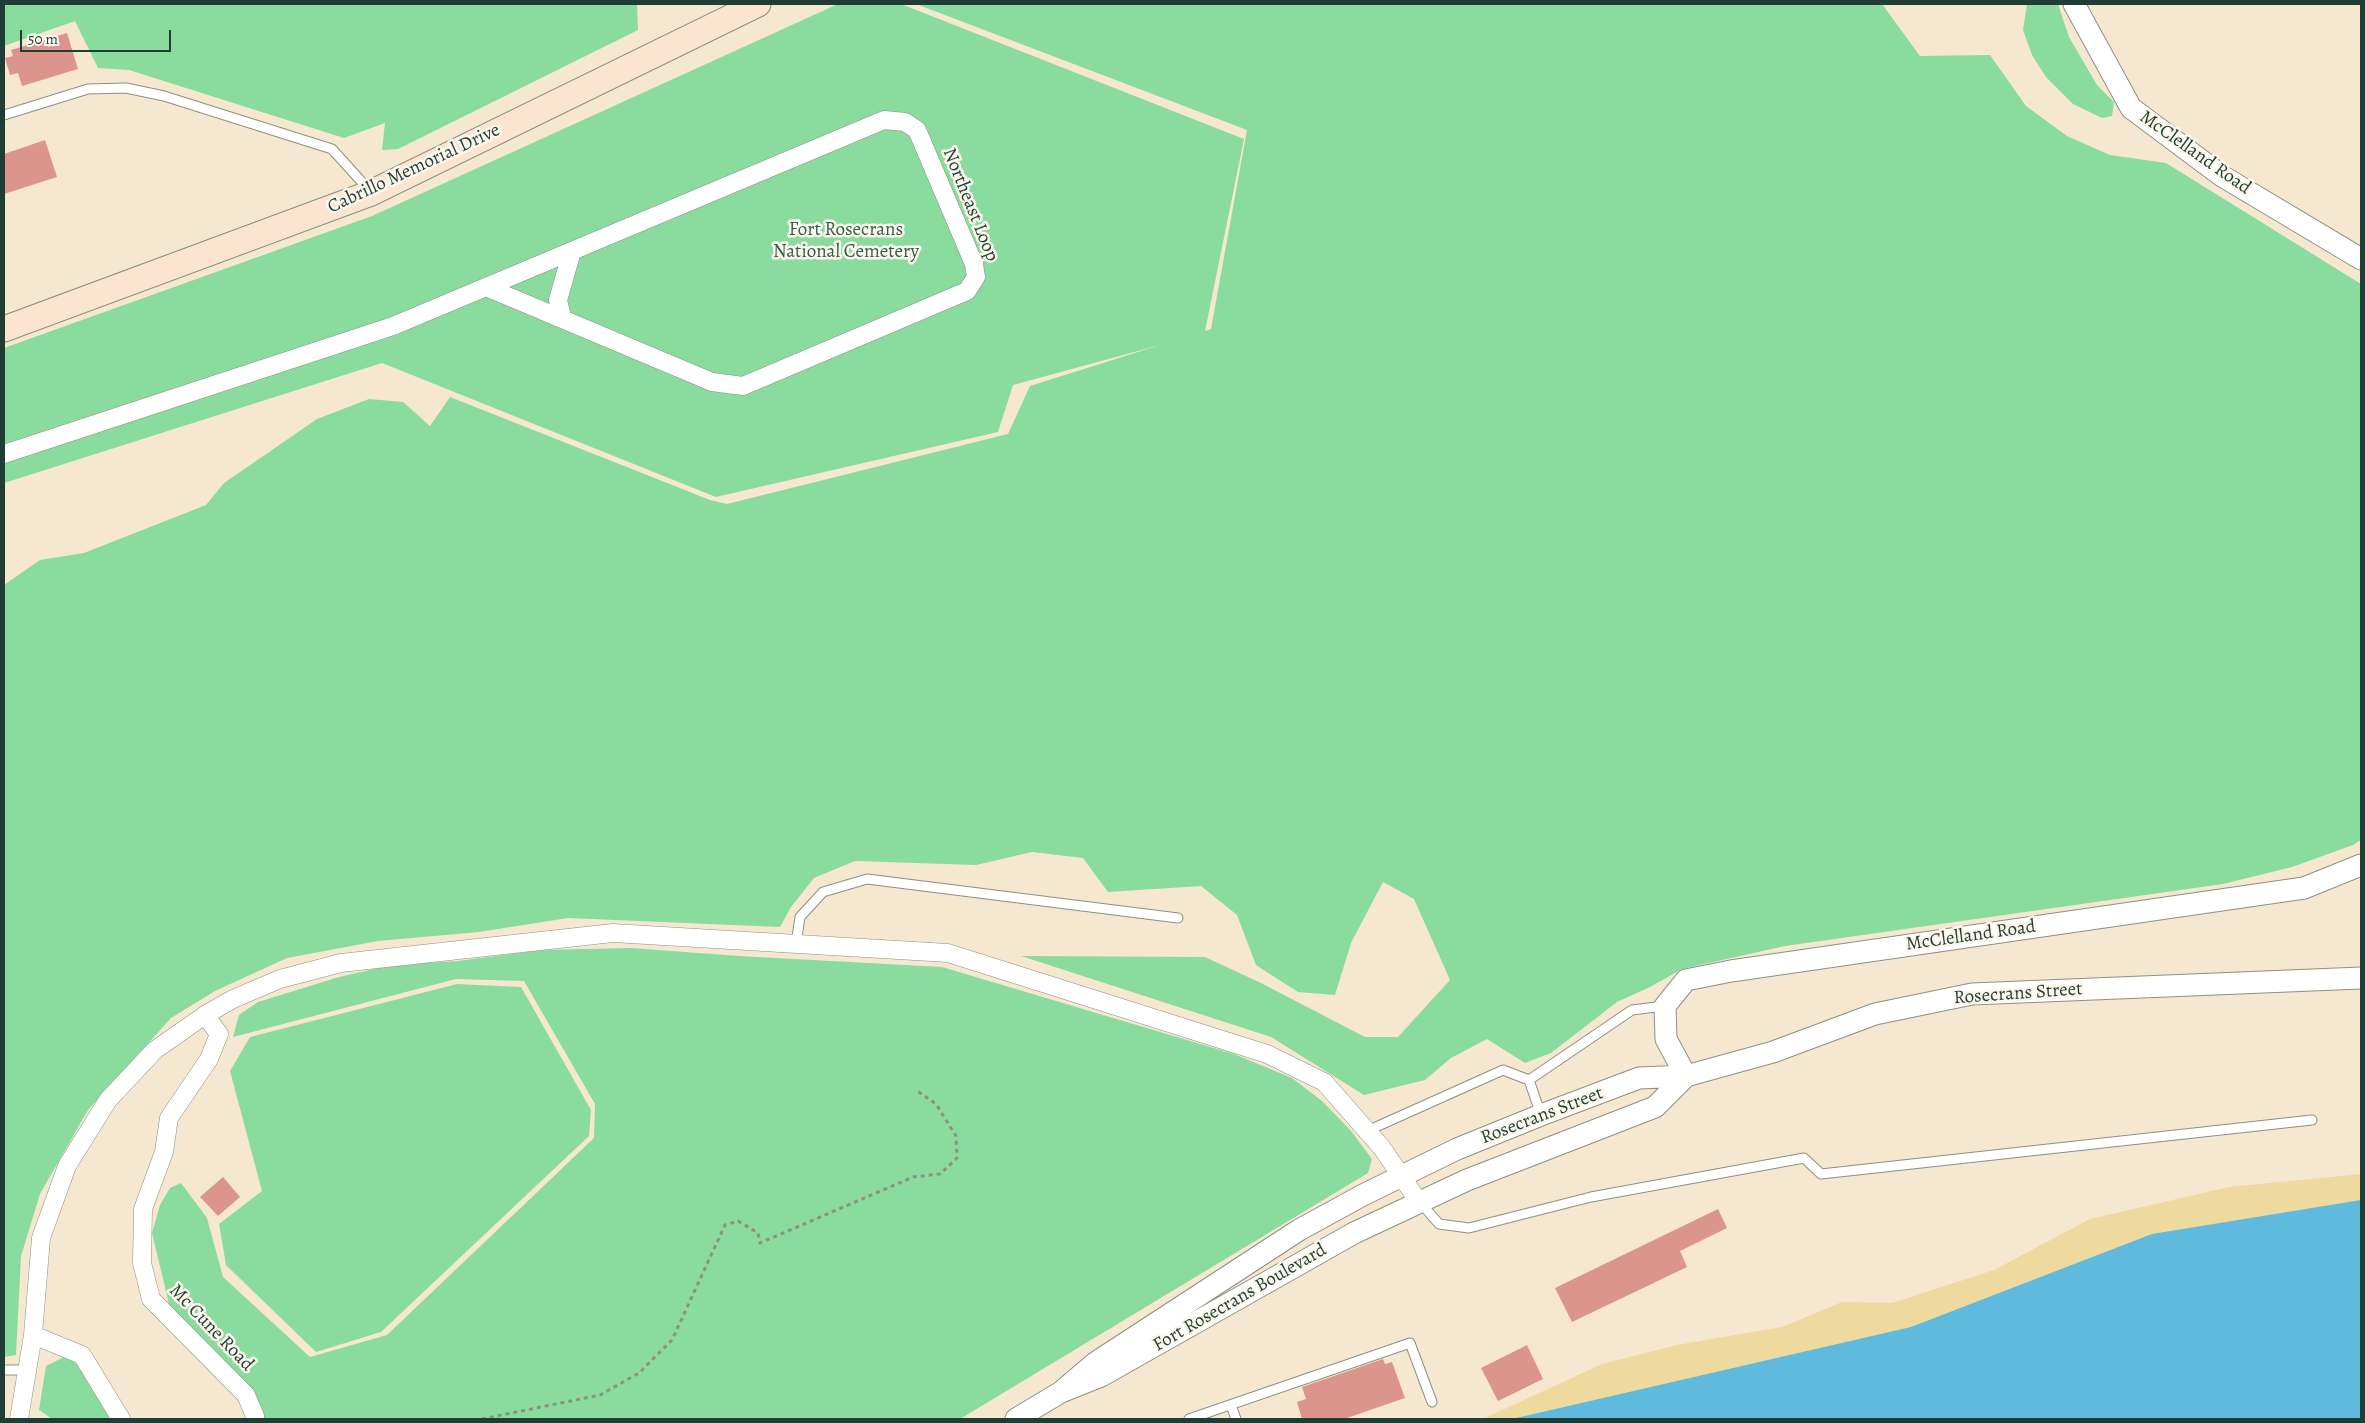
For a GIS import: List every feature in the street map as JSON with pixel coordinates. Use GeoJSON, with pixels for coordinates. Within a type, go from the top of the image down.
{"type":"FeatureCollection","features":[{"type":"Feature","properties":{"kind":"main road","name":"Cabrillo Memorial Drive"},"geometry":{"type":"LineString","coordinates":[[4,329],[371,193],[758,4]]}},
{"type":"Feature","properties":{"kind":"street","name":"McClelland Road"},"geometry":{"type":"LineString","coordinates":[[2074,4],[2131,108],[2222,176],[2361,259]]}},
{"type":"Feature","properties":{"kind":"street","name":"Northeast Loop"},"geometry":{"type":"LineString","coordinates":[[884,120],[906,122],[917,130],[974,264],[976,276],[968,291],[743,386],[712,382],[486,286],[884,120]]}},
{"type":"Feature","properties":{"kind":"street"},"geometry":{"type":"LineString","coordinates":[[566,320],[558,300],[572,251]]}},
{"type":"Feature","properties":{"kind":"street"},"geometry":{"type":"LineString","coordinates":[[4,454],[393,326],[486,286]]}},
{"type":"Feature","properties":{"kind":"street","name":"McClelland Road"},"geometry":{"type":"LineString","coordinates":[[1665,1006],[1686,980],[1731,971],[2304,888],[2361,865]]}},
{"type":"Feature","properties":{"kind":"street"},"geometry":{"type":"LineString","coordinates":[[19,1419],[33,1335],[41,1238],[67,1166],[108,1100],[155,1050],[206,1015],[234,999],[280,979],[341,963],[613,933],[948,953],[1267,1054],[1324,1082],[1403,1176],[1419,1202]]}},
{"type":"Feature","properties":{"kind":"street","name":"Rosecrans Street"},"geometry":{"type":"LineString","coordinates":[[1403,1176],[1457,1149],[1639,1078],[1686,1076],[1773,1052],[1875,1014],[1972,994],[2361,978]]}},
{"type":"Feature","properties":{"kind":"street"},"geometry":{"type":"LineString","coordinates":[[1665,1006],[1666,1039],[1686,1076]]}},
{"type":"Feature","properties":{"kind":"street","name":"Mc Cune Road"},"geometry":{"type":"LineString","coordinates":[[206,1015],[219,1034],[209,1059],[169,1118],[164,1152],[143,1209],[142,1263],[151,1299],[246,1395],[255,1416],[254,1419]]}},
{"type":"Feature","properties":{"kind":"street","name":"Rosecrans Street"},"geometry":{"type":"LineString","coordinates":[[1419,1202],[1466,1180],[1654,1107],[1686,1076]]}},
{"type":"Feature","properties":{"kind":"street","name":"Fort Rosecrans Boulevard"},"geometry":{"type":"LineString","coordinates":[[1061,1392],[1095,1363],[1299,1230],[1403,1176]]}},
{"type":"Feature","properties":{"kind":"street","name":"Fort Rosecrans Boulevard"},"geometry":{"type":"LineString","coordinates":[[1016,1419],[1061,1392],[1100,1376],[1354,1233],[1419,1202]]}},
{"type":"Feature","properties":{"kind":"street"},"geometry":{"type":"LineString","coordinates":[[33,1335],[82,1355],[121,1419]]}},
{"type":"Feature","properties":{"kind":"lane"},"geometry":{"type":"LineString","coordinates":[[4,115],[88,89],[126,88],[164,96],[332,149],[371,193]]}},
{"type":"Feature","properties":{"kind":"lane"},"geometry":{"type":"LineString","coordinates":[[796,944],[800,917],[823,892],[867,879],[1178,918]]}},
{"type":"Feature","properties":{"kind":"lane"},"geometry":{"type":"LineString","coordinates":[[1529,1080],[1632,1010],[1665,1006]]}},
{"type":"Feature","properties":{"kind":"lane"},"geometry":{"type":"LineString","coordinates":[[1367,1131],[1503,1070],[1529,1080]]}},
{"type":"Feature","properties":{"kind":"lane"},"geometry":{"type":"LineString","coordinates":[[1529,1080],[1541,1115]]}},
{"type":"Feature","properties":{"kind":"lane"},"geometry":{"type":"LineString","coordinates":[[1419,1202],[1439,1224],[1469,1228],[1591,1198],[1804,1158],[1821,1174],[2312,1120]]}},
{"type":"Feature","properties":{"kind":"lane"},"geometry":{"type":"LineString","coordinates":[[1190,1419],[1410,1343],[1432,1402]]}},
{"type":"Feature","properties":{"kind":"lane"},"geometry":{"type":"LineString","coordinates":[[4,1370],[26,1370]]}},
{"type":"Feature","properties":{"kind":"lane"},"geometry":{"type":"LineString","coordinates":[[1231,1405],[1236,1419]]}},
{"type":"Feature","properties":{"kind":"path"},"geometry":{"type":"LineString","coordinates":[[482,1419],[600,1395],[638,1373],[672,1340],[725,1225],[738,1221],[758,1233],[760,1243],[913,1177],[940,1174],[958,1158],[956,1136],[936,1104],[916,1090]]}},
{"type":"Feature","properties":{"kind":"green space"},"geometry":{"type":"Polygon","coordinates":[[[4,4],[637,4],[638,30],[398,149],[382,150],[385,123],[344,138],[129,70],[98,68],[75,21],[4,46],[4,4]]]}},
{"type":"Feature","properties":{"kind":"green space","name":"Fort Rosecrans National Cemetery"},"geometry":{"type":"Polygon","coordinates":[[[838,4],[901,4],[1244,139],[1205,331],[1211,329],[1247,130],[916,4],[1882,4],[1920,56],[1990,55],[2026,106],[2067,136],[2110,155],[2166,163],[2361,284],[2361,840],[2353,845],[2292,867],[2223,884],[1785,946],[1682,969],[1650,987],[1617,1002],[1551,1053],[1525,1063],[1487,1039],[1451,1058],[1425,1080],[1364,1095],[1271,1037],[1021,956],[1205,957],[1261,983],[1365,1037],[1398,1037],[1450,980],[1414,899],[1383,882],[1351,943],[1335,995],[1298,992],[1256,965],[1237,915],[1201,886],[1108,892],[1083,858],[1032,852],[976,865],[855,861],[814,878],[791,907],[780,927],[568,918],[479,932],[378,941],[287,958],[215,991],[171,1018],[88,1110],[40,1194],[21,1256],[16,1355],[4,1357],[4,585],[40,560],[84,553],[206,505],[224,483],[317,419],[369,399],[403,402],[430,426],[450,397],[710,500],[727,504],[1008,434],[1030,386],[1160,345],[1013,385],[998,432],[716,497],[382,363],[4,483],[4,348],[372,216],[838,4]]]}},
{"type":"Feature","properties":{"kind":"green space"},"geometry":{"type":"Polygon","coordinates":[[[2027,4],[2058,4],[2069,37],[2097,85],[2114,102],[2112,116],[2102,118],[2073,104],[2046,77],[2032,55],[2023,30],[2027,4]]]}},
{"type":"Feature","properties":{"kind":"green space"},"geometry":{"type":"Polygon","coordinates":[[[631,948],[942,967],[1234,1054],[1292,1078],[1322,1101],[1351,1131],[1372,1159],[1368,1173],[960,1419],[264,1419],[239,1375],[170,1308],[152,1233],[160,1205],[170,1188],[181,1183],[207,1218],[223,1277],[310,1357],[387,1335],[594,1138],[595,1104],[524,981],[456,979],[233,1037],[239,1015],[258,1002],[339,977],[392,965],[458,961],[542,950],[631,948]]]}},
{"type":"Feature","properties":{"kind":"green space"},"geometry":{"type":"Polygon","coordinates":[[[457,984],[521,987],[591,1110],[589,1136],[381,1332],[316,1352],[226,1265],[219,1224],[262,1191],[230,1071],[250,1037],[457,984]]]}},
{"type":"Feature","properties":{"kind":"green space"},"geometry":{"type":"Polygon","coordinates":[[[64,1357],[78,1364],[110,1419],[52,1419],[39,1410],[46,1366],[64,1357]]]}},
{"type":"Feature","properties":{"kind":"sand"},"geometry":{"type":"Polygon","coordinates":[[[2361,1174],[2361,1261],[1833,1419],[1483,1419],[1602,1364],[1677,1345],[1782,1327],[1842,1302],[1892,1303],[1994,1270],[2090,1219],[2229,1187],[2361,1174]]]}},
{"type":"Feature","properties":{"kind":"water"},"geometry":{"type":"Polygon","coordinates":[[[2361,1200],[2361,1419],[1512,1419],[1911,1327],[2152,1234],[2361,1200]]]}},
{"type":"Feature","properties":{"kind":"building"},"geometry":{"type":"Polygon","coordinates":[[[67,33],[78,69],[22,86],[18,73],[10,75],[5,58],[13,56],[11,50],[67,33]]]}},
{"type":"Feature","properties":{"kind":"building"},"geometry":{"type":"Polygon","coordinates":[[[45,140],[57,177],[4,194],[4,154],[45,140]]]}},
{"type":"Feature","properties":{"kind":"building"},"geometry":{"type":"Polygon","coordinates":[[[223,1177],[240,1197],[218,1216],[200,1197],[223,1177]]]}},
{"type":"Feature","properties":{"kind":"building"},"geometry":{"type":"Polygon","coordinates":[[[1718,1209],[1727,1228],[1680,1251],[1687,1267],[1572,1322],[1555,1288],[1718,1209]]]}},
{"type":"Feature","properties":{"kind":"building"},"geometry":{"type":"Polygon","coordinates":[[[1527,1345],[1543,1379],[1498,1401],[1481,1368],[1527,1345]]]}},
{"type":"Feature","properties":{"kind":"building"},"geometry":{"type":"Polygon","coordinates":[[[1383,1359],[1385,1364],[1392,1362],[1405,1398],[1344,1419],[1302,1419],[1297,1402],[1306,1399],[1302,1387],[1383,1359]]]}}]}
